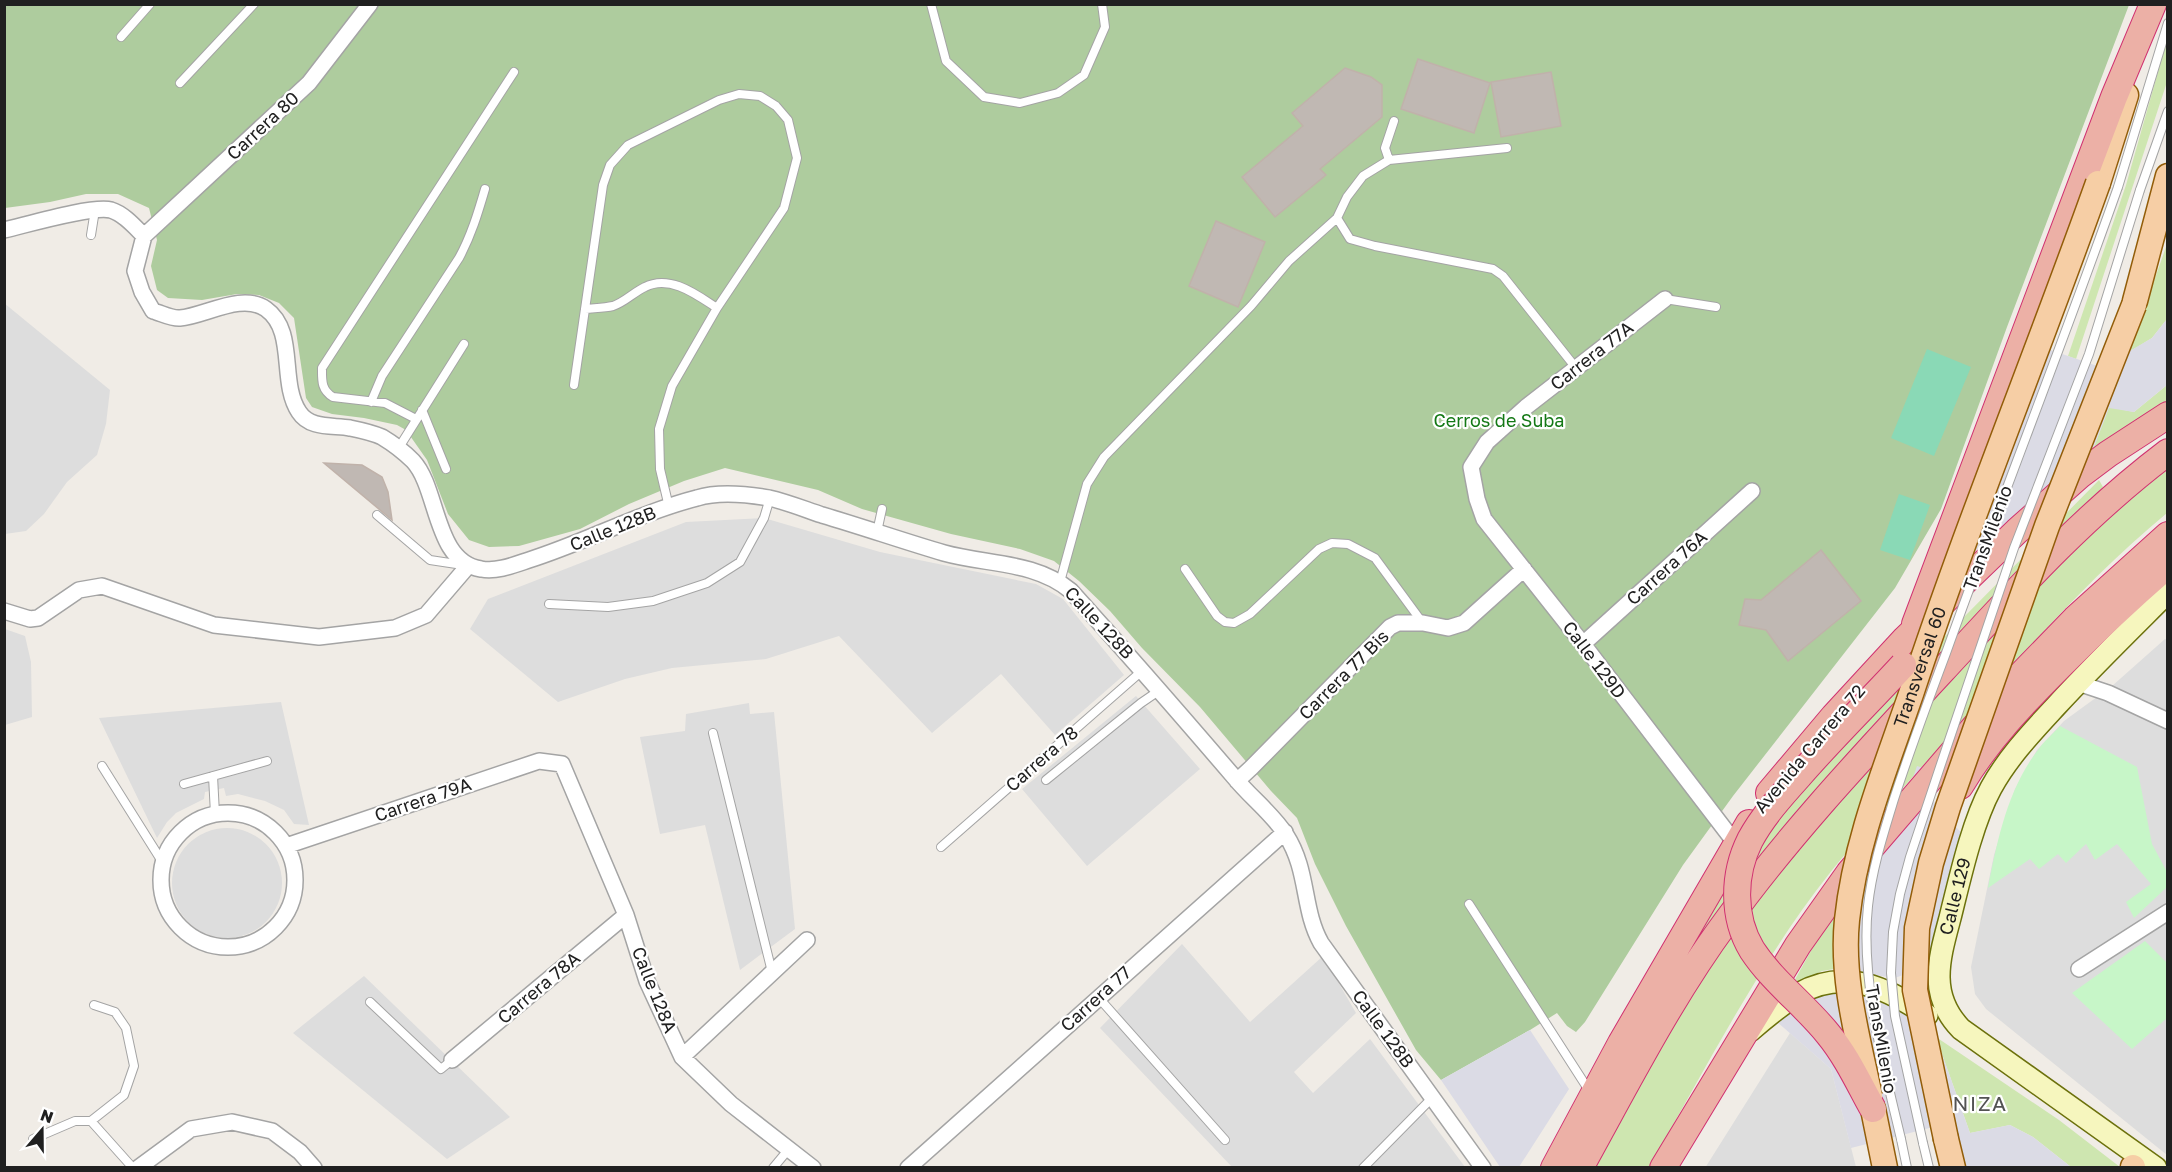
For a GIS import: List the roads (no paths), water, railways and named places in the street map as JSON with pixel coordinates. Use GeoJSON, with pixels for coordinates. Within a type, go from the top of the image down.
{"type":"FeatureCollection","features":[{"type":"Feature","properties":{"kind":"highway"},"geometry":{"type":"LineString","coordinates":[[1905,639],[1922,609],[2114,97],[2154,4]]}},
{"type":"Feature","properties":{"kind":"highway","name":"Avenida Carrera 72"},"geometry":{"type":"LineString","coordinates":[[1554,1167],[1592,1095],[1736,844],[1772,789],[1834,716],[1905,639],[2017,531],[2108,454],[2168,415]]}},
{"type":"Feature","properties":{"kind":"highway"},"geometry":{"type":"LineString","coordinates":[[1580,1167],[1694,970],[1725,923],[1775,857],[1847,773],[2061,544],[2121,490],[2168,452]]}},
{"type":"Feature","properties":{"kind":"highway"},"geometry":{"type":"LineString","coordinates":[[1873,1109],[1854,1073],[1828,1034],[1786,992],[1752,950],[1741,923],[1737,899],[1739,874],[1750,841],[1773,806],[1827,744],[1903,665],[2017,531]]}},
{"type":"Feature","properties":{"kind":"highway"},"geometry":{"type":"LineString","coordinates":[[1663,1167],[1798,945],[1849,873],[2009,687],[2075,619],[2168,535]]}},
{"type":"Feature","properties":{"kind":"highway"},"geometry":{"type":"LineString","coordinates":[[1948,807],[1982,752],[2013,713],[2123,604],[2168,566]]}},
{"type":"Feature","properties":{"kind":"main road","name":"Transversal 60"},"geometry":{"type":"LineString","coordinates":[[1889,1151],[1873,1109],[1855,1025],[1846,960],[1847,922],[1859,852],[1954,567],[2108,185],[2154,4]]}},
{"type":"Feature","properties":{"kind":"main road"},"geometry":{"type":"LineString","coordinates":[[2134,303],[2168,177]]}},
{"type":"Feature","properties":{"kind":"main road"},"geometry":{"type":"LineString","coordinates":[[1953,1167],[1935,1141],[1915,990],[1917,928],[1928,874],[1948,807],[2046,526],[2134,303],[2168,229]]}},
{"type":"Feature","properties":{"kind":"main road","name":"Calle 129"},"geometry":{"type":"LineString","coordinates":[[2157,1167],[1961,1029],[1946,1010],[1939,985],[1938,967],[1969,849],[1990,790],[2000,772],[2024,740],[2168,592]]}},
{"type":"Feature","properties":{"kind":"main road"},"geometry":{"type":"LineString","coordinates":[[1745,1035],[1792,999],[1815,987],[1843,982],[1878,987],[1902,987],[1911,984],[1920,978],[1931,963],[1946,933]]}},
{"type":"Feature","properties":{"kind":"main road"},"geometry":{"type":"LineString","coordinates":[[1878,987],[1939,1022],[2133,1167]]}},
{"type":"Feature","properties":{"kind":"street","name":"Carrera 80"},"geometry":{"type":"LineString","coordinates":[[144,236],[309,82],[370,4]]}},
{"type":"Feature","properties":{"kind":"street"},"geometry":{"type":"LineString","coordinates":[[4,230],[95,210],[111,210],[124,217],[144,236],[135,271],[142,292],[153,311],[178,319],[246,303],[264,307],[282,328],[292,400],[300,414],[308,421],[321,426],[350,428],[381,437],[413,462],[423,476],[436,519],[455,555],[468,566],[426,615],[395,628],[319,637],[214,626],[102,586],[79,590],[38,618],[30,619],[4,611]]}},
{"type":"Feature","properties":{"kind":"street","name":"Carrera 77A"},"geometry":{"type":"LineString","coordinates":[[1471,467],[1487,442],[1526,407],[1665,298]]}},
{"type":"Feature","properties":{"kind":"street","name":"Calle 129D"},"geometry":{"type":"LineString","coordinates":[[1471,467],[1477,499],[1484,519],[1736,844]]}},
{"type":"Feature","properties":{"kind":"street","name":"Carrera 76A"},"geometry":{"type":"LineString","coordinates":[[1583,644],[1752,491]]}},
{"type":"Feature","properties":{"kind":"street","name":"Calle 128B"},"geometry":{"type":"LineString","coordinates":[[468,566],[482,570],[500,569],[557,551],[699,497],[732,494],[770,498],[947,554],[1023,567],[1060,582],[1071,591],[1143,670],[1237,781],[1285,832],[1296,852],[1302,870],[1314,931],[1483,1167]]}},
{"type":"Feature","properties":{"kind":"street","name":"Carrera 77 Bis"},"geometry":{"type":"LineString","coordinates":[[1237,781],[1390,627],[1398,623],[1423,623],[1448,628],[1464,623],[1524,569]]}},
{"type":"Feature","properties":{"kind":"street"},"geometry":{"type":"LineString","coordinates":[[2078,683],[2108,693],[2168,721]]}},
{"type":"Feature","properties":{"kind":"street","name":"Carrera 79A"},"geometry":{"type":"LineString","coordinates":[[286,846],[540,761],[562,764]]}},
{"type":"Feature","properties":{"kind":"street","name":"Calle 128A"},"geometry":{"type":"LineString","coordinates":[[562,764],[626,915],[647,981],[682,1057],[731,1104],[813,1167]]}},
{"type":"Feature","properties":{"kind":"street"},"geometry":{"type":"LineString","coordinates":[[236,813],[256,819],[273,830],[286,846],[294,866],[295,888],[289,909],[276,928],[258,940],[237,947],[215,946],[195,939],[177,925],[165,906],[161,885],[163,863],[170,845],[182,831],[197,820],[215,814],[236,813]]}},
{"type":"Feature","properties":{"kind":"street","name":"Carrera 77"},"geometry":{"type":"LineString","coordinates":[[908,1167],[1285,832]]}},
{"type":"Feature","properties":{"kind":"street"},"geometry":{"type":"LineString","coordinates":[[2079,969],[2168,912]]}},
{"type":"Feature","properties":{"kind":"street","name":"Carrera 78A"},"geometry":{"type":"LineString","coordinates":[[452,1060],[626,915]]}},
{"type":"Feature","properties":{"kind":"street"},"geometry":{"type":"LineString","coordinates":[[682,1057],[807,940]]}},
{"type":"Feature","properties":{"kind":"street"},"geometry":{"type":"LineString","coordinates":[[138,1167],[191,1129],[232,1122],[272,1131],[300,1152],[314,1167]]}},
{"type":"Feature","properties":{"kind":"lane"},"geometry":{"type":"LineString","coordinates":[[121,37],[150,4]]}},
{"type":"Feature","properties":{"kind":"lane"},"geometry":{"type":"LineString","coordinates":[[180,83],[254,4]]}},
{"type":"Feature","properties":{"kind":"lane"},"geometry":{"type":"LineString","coordinates":[[931,4],[946,61],[984,97],[1020,103],[1058,93],[1084,75],[1105,27],[1102,4]]}},
{"type":"Feature","properties":{"kind":"lane","name":"TransMilenio"},"geometry":{"type":"LineString","coordinates":[[1907,1167],[1889,1151],[1873,1013],[1868,953],[1868,908],[1876,857],[1915,738],[2085,283],[2108,185],[2168,23]]}},
{"type":"Feature","properties":{"kind":"lane"},"geometry":{"type":"LineString","coordinates":[[416,419],[385,403],[333,397],[326,393],[321,381],[322,368],[514,72]]}},
{"type":"Feature","properties":{"kind":"lane"},"geometry":{"type":"LineString","coordinates":[[574,385],[603,185],[610,165],[628,145],[719,100],[739,94],[760,96],[776,106],[788,120],[796,158],[784,208],[717,308],[672,387],[659,429],[660,469],[669,507]]}},
{"type":"Feature","properties":{"kind":"lane","name":"TransMilenio"},"geometry":{"type":"LineString","coordinates":[[1929,1167],[1935,1141],[1895,1016],[1891,973],[1893,932],[1900,894],[1910,857],[2014,548],[2089,354],[2140,190],[2168,111]]}},
{"type":"Feature","properties":{"kind":"lane"},"geometry":{"type":"LineString","coordinates":[[1389,160],[1385,148],[1394,121]]}},
{"type":"Feature","properties":{"kind":"lane"},"geometry":{"type":"LineString","coordinates":[[1060,582],[1087,484],[1104,457],[1251,306],[1289,261],[1337,218],[1347,196],[1363,176],[1389,160],[1507,148]]}},
{"type":"Feature","properties":{"kind":"lane"},"geometry":{"type":"LineString","coordinates":[[371,402],[382,376],[459,258],[477,219],[485,189]]}},
{"type":"Feature","properties":{"kind":"lane"},"geometry":{"type":"LineString","coordinates":[[91,235],[95,210]]}},
{"type":"Feature","properties":{"kind":"lane"},"geometry":{"type":"LineString","coordinates":[[1337,218],[1350,239],[1492,269],[1503,276],[1576,368]]}},
{"type":"Feature","properties":{"kind":"lane"},"geometry":{"type":"LineString","coordinates":[[585,309],[613,306],[647,285],[662,283],[673,284],[692,292],[717,308]]}},
{"type":"Feature","properties":{"kind":"lane"},"geometry":{"type":"LineString","coordinates":[[1665,298],[1716,307]]}},
{"type":"Feature","properties":{"kind":"lane"},"geometry":{"type":"LineString","coordinates":[[398,449],[464,344]]}},
{"type":"Feature","properties":{"kind":"lane"},"geometry":{"type":"LineString","coordinates":[[422,410],[446,469]]}},
{"type":"Feature","properties":{"kind":"lane"},"geometry":{"type":"LineString","coordinates":[[549,604],[608,607],[652,601],[707,583],[740,562],[764,518],[770,498]]}},
{"type":"Feature","properties":{"kind":"lane"},"geometry":{"type":"LineString","coordinates":[[877,532],[882,509]]}},
{"type":"Feature","properties":{"kind":"lane"},"geometry":{"type":"LineString","coordinates":[[377,515],[430,560],[468,566]]}},
{"type":"Feature","properties":{"kind":"lane"},"geometry":{"type":"LineString","coordinates":[[1185,569],[1217,616],[1225,622],[1234,623],[1250,614],[1319,549],[1332,543],[1348,544],[1375,558],[1423,623]]}},
{"type":"Feature","properties":{"kind":"lane","name":"Carrera 78"},"geometry":{"type":"LineString","coordinates":[[941,847],[1143,670]]}},
{"type":"Feature","properties":{"kind":"lane"},"geometry":{"type":"LineString","coordinates":[[1046,780],[1160,690]]}},
{"type":"Feature","properties":{"kind":"lane"},"geometry":{"type":"LineString","coordinates":[[713,733],[772,972]]}},
{"type":"Feature","properties":{"kind":"lane"},"geometry":{"type":"LineString","coordinates":[[184,784],[267,761]]}},
{"type":"Feature","properties":{"kind":"lane"},"geometry":{"type":"LineString","coordinates":[[102,766],[163,863]]}},
{"type":"Feature","properties":{"kind":"lane"},"geometry":{"type":"LineString","coordinates":[[213,776],[215,814]]}},
{"type":"Feature","properties":{"kind":"lane"},"geometry":{"type":"LineString","coordinates":[[1469,904],[1592,1095]]}},
{"type":"Feature","properties":{"kind":"lane"},"geometry":{"type":"LineString","coordinates":[[1098,997],[1225,1140]]}},
{"type":"Feature","properties":{"kind":"lane"},"geometry":{"type":"LineString","coordinates":[[370,1002],[441,1069],[452,1060]]}},
{"type":"Feature","properties":{"kind":"lane"},"geometry":{"type":"LineString","coordinates":[[33,1139],[75,1121],[91,1121],[124,1095],[134,1066],[126,1028],[115,1012],[94,1005]]}},
{"type":"Feature","properties":{"kind":"lane"},"geometry":{"type":"LineString","coordinates":[[1363,1167],[1433,1098]]}},
{"type":"Feature","properties":{"kind":"lane"},"geometry":{"type":"LineString","coordinates":[[91,1121],[133,1167]]}},
{"type":"Feature","properties":{"kind":"lane"},"geometry":{"type":"LineString","coordinates":[[773,1167],[788,1150]]}},
{"type":"Feature","properties":{"kind":"district","name":"NIZA"},"geometry":{"type":"Point","coordinates":[1980,1104]}},
{"type":"Feature","properties":{"kind":"park label","name":"Cerros de Suba"},"geometry":{"type":"Point","coordinates":[1499,421]}}]}
